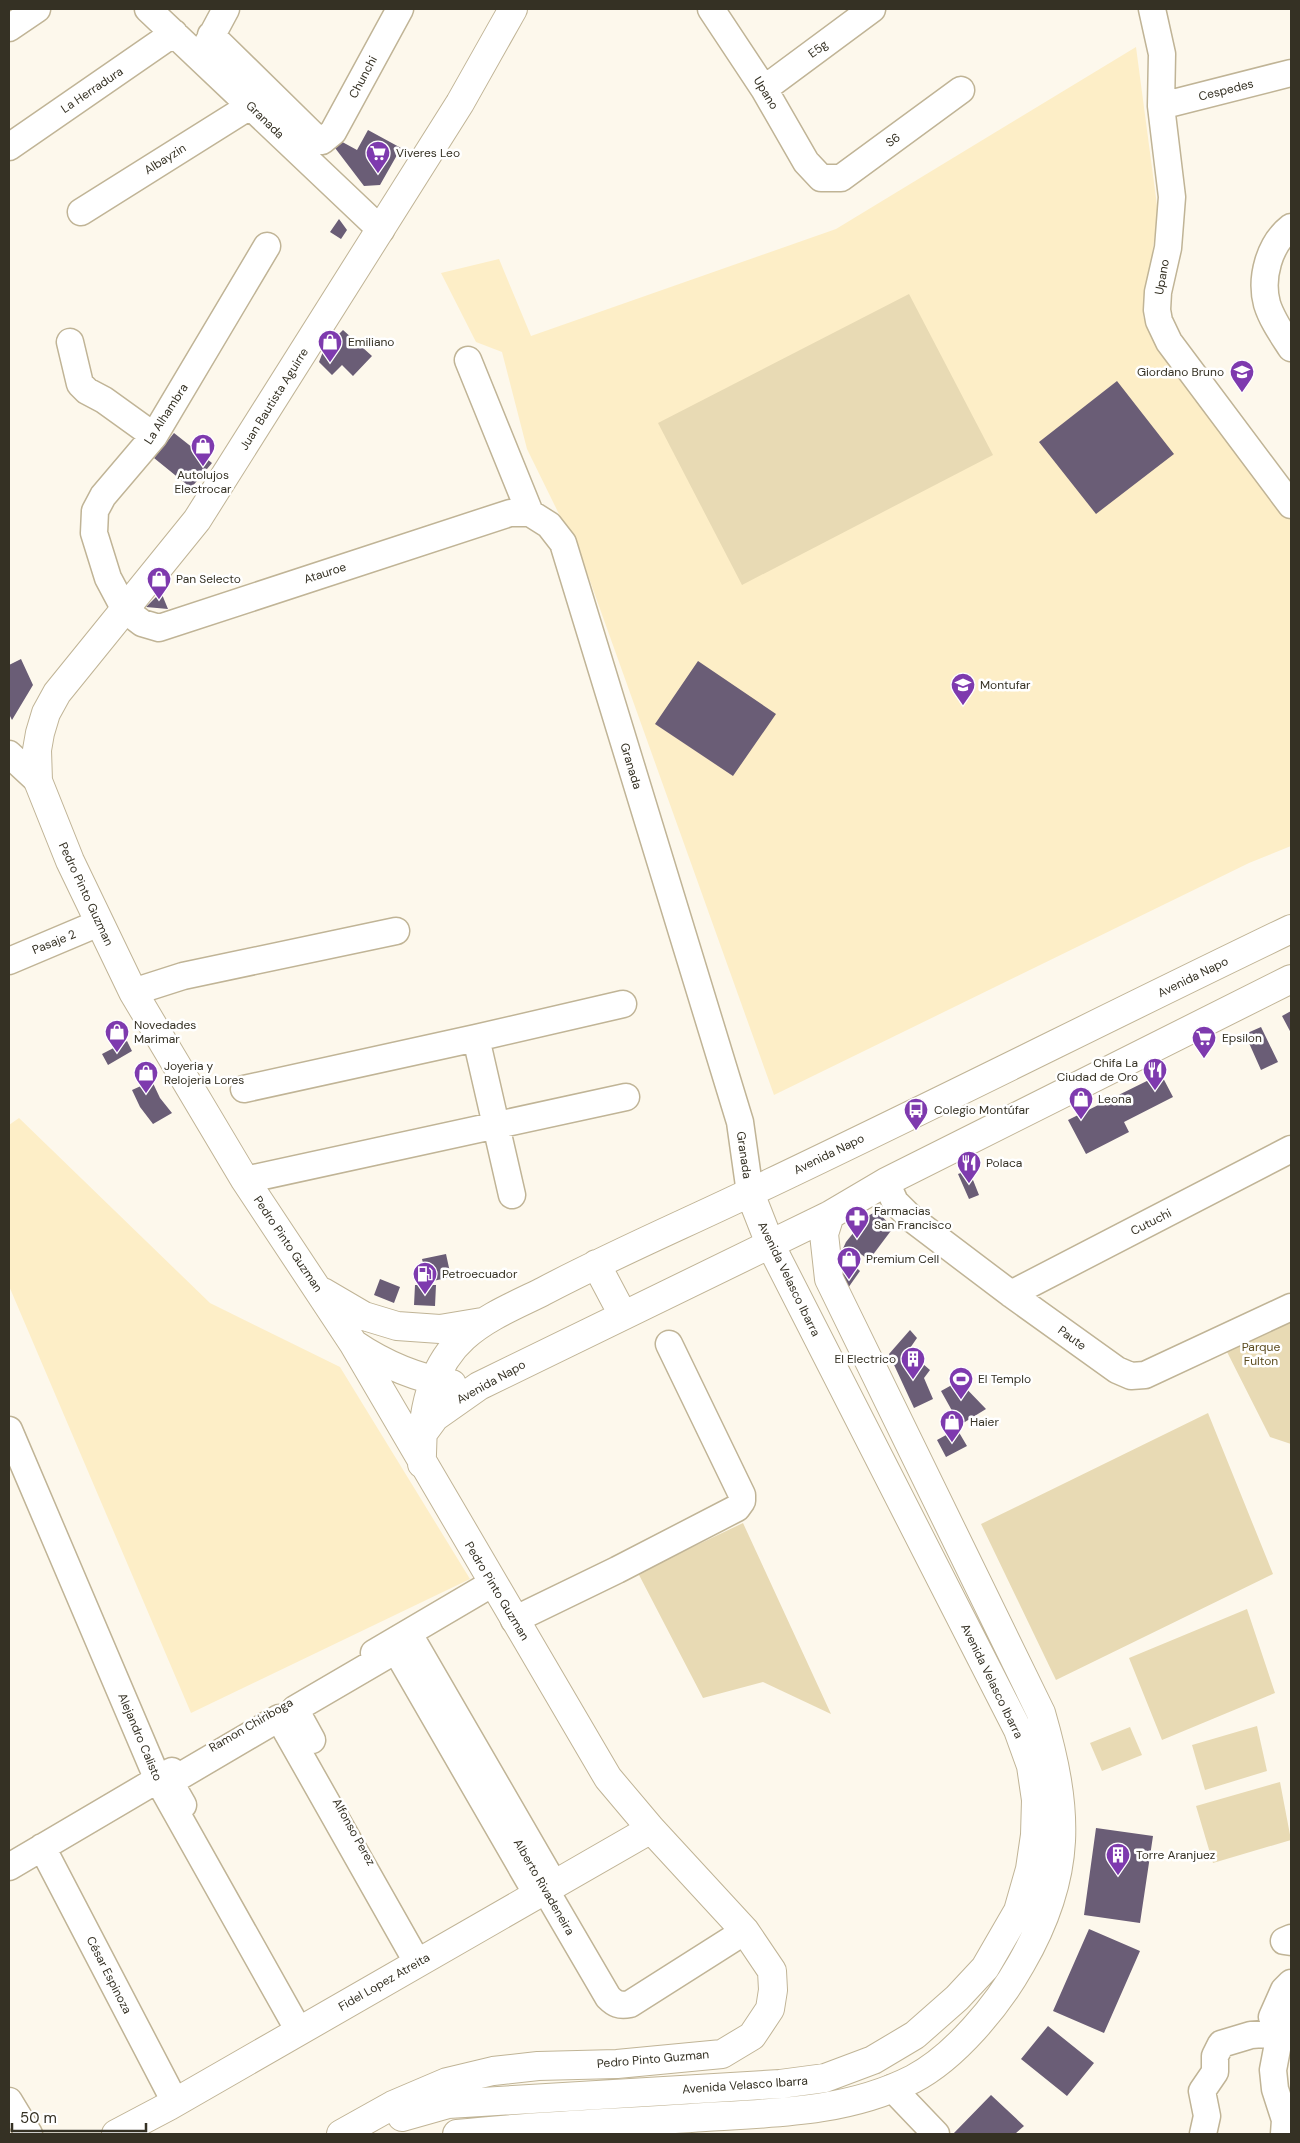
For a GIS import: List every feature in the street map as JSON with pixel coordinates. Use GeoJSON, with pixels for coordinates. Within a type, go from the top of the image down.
{"type":"FeatureCollection","features":[{"type":"Feature","properties":{"kind":"main road","name":"Juan Bautista Aguirre"},"geometry":{"type":"LineString","coordinates":[[38,781],[37,750],[40,733],[57,693],[197,520],[460,103],[513,9]]}},
{"type":"Feature","properties":{"kind":"main road","name":"Pedro Pinto Guzman"},"geometry":{"type":"LineString","coordinates":[[38,781],[70,861],[133,992],[245,1180],[352,1343],[608,1778],[651,1829],[745,1931],[772,1971],[773,1990],[770,2009],[752,2036],[722,2054],[616,2064],[538,2066],[493,2071],[447,2082],[393,2105],[340,2134]]}},
{"type":"Feature","properties":{"kind":"main road","name":"Avenida Napo"},"geometry":{"type":"LineString","coordinates":[[422,1464],[426,1406],[434,1381],[446,1358],[463,1338],[483,1322],[596,1264],[750,1193],[1291,929]]}},
{"type":"Feature","properties":{"kind":"main road","name":"Avenida Napo"},"geometry":{"type":"LineString","coordinates":[[424,1432],[442,1411],[478,1386],[830,1215],[886,1182],[1291,979]]}},
{"type":"Feature","properties":{"kind":"main road","name":"Avenida Velasco Ibarra"},"geometry":{"type":"LineString","coordinates":[[372,2134],[406,2114],[448,2104],[780,2084],[825,2078],[873,2060],[922,2029],[957,1998],[985,1968],[1018,1911],[1030,1869],[1035,1835],[1036,1800],[1031,1766],[1018,1730],[770,1244],[750,1193]]}},
{"type":"Feature","properties":{"kind":"main road"},"geometry":{"type":"LineString","coordinates":[[458,2134],[510,2128],[798,2112],[852,2102],[915,2078],[953,2049],[981,2021],[1009,1985],[1038,1934],[1057,1879],[1062,1838],[1061,1802],[1052,1753],[1041,1713],[829,1279],[824,1234],[830,1215]]}},
{"type":"Feature","properties":{"kind":"main road"},"geometry":{"type":"LineString","coordinates":[[596,1264],[623,1315]]}},
{"type":"Feature","properties":{"kind":"main road"},"geometry":{"type":"LineString","coordinates":[[319,1290],[364,1316],[397,1326],[440,1329],[483,1322]]}},
{"type":"Feature","properties":{"kind":"main road"},"geometry":{"type":"LineString","coordinates":[[352,1343],[391,1366],[434,1381],[478,1386]]}},
{"type":"Feature","properties":{"kind":"main road","name":"Fidel Lopez Atreita"},"geometry":{"type":"LineString","coordinates":[[116,2134],[175,2102],[421,1953],[541,1883],[651,1829]]}},
{"type":"Feature","properties":{"kind":"street"},"geometry":{"type":"LineString","coordinates":[[9,28],[38,9]]}},
{"type":"Feature","properties":{"kind":"street","name":"Granada"},"geometry":{"type":"LineString","coordinates":[[148,9],[174,33],[206,47],[250,106],[381,230]]}},
{"type":"Feature","properties":{"kind":"street"},"geometry":{"type":"LineString","coordinates":[[206,47],[226,9]]}},
{"type":"Feature","properties":{"kind":"street","name":"Chunchi"},"geometry":{"type":"LineString","coordinates":[[206,47],[322,141],[333,132],[400,9]]}},
{"type":"Feature","properties":{"kind":"street","name":"Upano"},"geometry":{"type":"LineString","coordinates":[[711,9],[764,89],[806,162],[821,178]]}},
{"type":"Feature","properties":{"kind":"street","name":"E5g"},"geometry":{"type":"LineString","coordinates":[[764,89],[872,9]]}},
{"type":"Feature","properties":{"kind":"street","name":"Upano"},"geometry":{"type":"LineString","coordinates":[[1152,9],[1162,54],[1161,106],[1172,197],[1168,248],[1158,292],[1157,310],[1160,321],[1169,342],[1291,505]]}},
{"type":"Feature","properties":{"kind":"street","name":"La Herradura"},"geometry":{"type":"LineString","coordinates":[[9,147],[174,33]]}},
{"type":"Feature","properties":{"kind":"street","name":"Cespedes"},"geometry":{"type":"LineString","coordinates":[[1161,106],[1291,74]]}},
{"type":"Feature","properties":{"kind":"street","name":"S6"},"geometry":{"type":"LineString","coordinates":[[821,178],[841,178],[961,90]]}},
{"type":"Feature","properties":{"kind":"street","name":"Albayzin"},"geometry":{"type":"LineString","coordinates":[[81,212],[250,106]]}},
{"type":"Feature","properties":{"kind":"street"},"geometry":{"type":"LineString","coordinates":[[1291,227],[1274,246],[1264,282],[1267,304],[1278,329],[1291,348]]}},
{"type":"Feature","properties":{"kind":"street","name":"La Alhambra"},"geometry":{"type":"LineString","coordinates":[[125,610],[108,578],[94,533],[94,511],[103,496],[154,436],[267,246]]}},
{"type":"Feature","properties":{"kind":"street"},"geometry":{"type":"LineString","coordinates":[[70,342],[80,384],[87,391],[104,400],[154,436]]}},
{"type":"Feature","properties":{"kind":"street"},"geometry":{"type":"LineString","coordinates":[[468,360],[530,513]]}},
{"type":"Feature","properties":{"kind":"street","name":"Atauroe"},"geometry":{"type":"LineString","coordinates":[[125,610],[142,623],[159,628],[510,513],[530,513]]}},
{"type":"Feature","properties":{"kind":"street","name":"Granada"},"geometry":{"type":"LineString","coordinates":[[530,513],[549,526],[563,543],[740,1122],[750,1193]]}},
{"type":"Feature","properties":{"kind":"street","name":"Pedro Pinto Guzman"},"geometry":{"type":"LineString","coordinates":[[9,754],[38,781]]}},
{"type":"Feature","properties":{"kind":"street","name":"Pasaje 2"},"geometry":{"type":"LineString","coordinates":[[9,961],[99,923]]}},
{"type":"Feature","properties":{"kind":"street"},"geometry":{"type":"LineString","coordinates":[[133,992],[183,976],[396,931]]}},
{"type":"Feature","properties":{"kind":"street"},"geometry":{"type":"LineString","coordinates":[[244,1089],[623,1004]]}},
{"type":"Feature","properties":{"kind":"street"},"geometry":{"type":"LineString","coordinates":[[476,1038],[512,1195]]}},
{"type":"Feature","properties":{"kind":"street"},"geometry":{"type":"LineString","coordinates":[[245,1180],[626,1097]]}},
{"type":"Feature","properties":{"kind":"street","name":"Cutuchi"},"geometry":{"type":"LineString","coordinates":[[1011,1294],[1291,1149]]}},
{"type":"Feature","properties":{"kind":"street","name":"Paute"},"geometry":{"type":"LineString","coordinates":[[886,1182],[895,1202],[912,1219],[1011,1294],[1117,1370],[1131,1376],[1145,1375],[1291,1307]]}},
{"type":"Feature","properties":{"kind":"street"},"geometry":{"type":"LineString","coordinates":[[514,1620],[737,1508],[742,1501],[742,1495],[669,1344]]}},
{"type":"Feature","properties":{"kind":"street","name":"Alejandro Calisto"},"geometry":{"type":"LineString","coordinates":[[9,1430],[158,1780],[301,2025]]}},
{"type":"Feature","properties":{"kind":"street","name":"Ramon Chiriboga"},"geometry":{"type":"LineString","coordinates":[[9,1867],[284,1706],[406,1639],[492,1583]]}},
{"type":"Feature","properties":{"kind":"street","name":"Alberto Rivadeneira"},"geometry":{"type":"LineString","coordinates":[[406,1639],[541,1883],[608,1997],[614,2004],[630,2004],[745,1931]]}},
{"type":"Feature","properties":{"kind":"street"},"geometry":{"type":"LineString","coordinates":[[421,1953],[295,1709],[396,1650],[541,1883]]}},
{"type":"Feature","properties":{"kind":"street","name":"Alfonso Perez"},"geometry":{"type":"LineString","coordinates":[[284,1706],[421,1953]]}},
{"type":"Feature","properties":{"kind":"street"},"geometry":{"type":"LineString","coordinates":[[301,2025],[170,1782],[279,1718],[421,1953]]}},
{"type":"Feature","properties":{"kind":"street","name":"César Espinoza"},"geometry":{"type":"LineString","coordinates":[[42,1847],[175,2102]]}},
{"type":"Feature","properties":{"kind":"street"},"geometry":{"type":"LineString","coordinates":[[1286,2027],[1272,2017],[1284,1990],[1291,1982]]}},
{"type":"Feature","properties":{"kind":"street"},"geometry":{"type":"LineString","coordinates":[[1203,2134],[1207,2116],[1202,2091],[1216,2072],[1216,2056],[1221,2044],[1286,2027]]}},
{"type":"Feature","properties":{"kind":"street"},"geometry":{"type":"LineString","coordinates":[[1284,2134],[1284,2112],[1274,2081],[1274,2062],[1286,2027]]}},
{"type":"Feature","properties":{"kind":"street"},"geometry":{"type":"LineString","coordinates":[[892,2088],[936,2134]]}},
{"type":"Feature","properties":{"kind":"street"},"geometry":{"type":"LineString","coordinates":[[9,2101],[29,2134]]}},
{"type":"Feature","properties":{"kind":"shaded area","name":"Montufar"},"geometry":{"type":"Polygon","coordinates":[[[1136,47],[1158,213],[1143,317],[1291,519],[1291,846],[1249,863],[774,1095],[585,567],[527,449],[502,352],[476,342],[441,273],[499,259],[531,336],[836,229],[1136,47]]]}},
{"type":"Feature","properties":{"kind":"shaded area"},"geometry":{"type":"Polygon","coordinates":[[[19,1118],[210,1303],[340,1367],[470,1579],[191,1713],[9,1286],[9,1125],[19,1118]]]}},
{"type":"Feature","properties":{"kind":"green space"},"geometry":{"type":"Polygon","coordinates":[[[909,294],[993,455],[742,585],[658,423],[909,294]]]}},
{"type":"Feature","properties":{"kind":"green space","name":"Parque Fulton"},"geometry":{"type":"Polygon","coordinates":[[[1291,1307],[1291,1444],[1270,1437],[1221,1340],[1291,1307]]]}},
{"type":"Feature","properties":{"kind":"green space"},"geometry":{"type":"Polygon","coordinates":[[[1208,1413],[1273,1574],[1056,1680],[981,1524],[1208,1413]]]}},
{"type":"Feature","properties":{"kind":"green space"},"geometry":{"type":"Polygon","coordinates":[[[743,1523],[831,1714],[763,1682],[703,1698],[638,1573],[743,1523]]]}},
{"type":"Feature","properties":{"kind":"green space"},"geometry":{"type":"Polygon","coordinates":[[[1247,1609],[1275,1693],[1162,1740],[1129,1658],[1247,1609]]]}},
{"type":"Feature","properties":{"kind":"green space"},"geometry":{"type":"Polygon","coordinates":[[[1257,1726],[1267,1771],[1205,1790],[1192,1745],[1257,1726]]]}},
{"type":"Feature","properties":{"kind":"green space"},"geometry":{"type":"Polygon","coordinates":[[[1130,1727],[1142,1755],[1102,1771],[1090,1743],[1130,1727]]]}},
{"type":"Feature","properties":{"kind":"green space"},"geometry":{"type":"Polygon","coordinates":[[[1280,1782],[1291,1840],[1213,1863],[1196,1806],[1280,1782]]]}},
{"type":"Feature","properties":{"kind":"building"},"geometry":{"type":"Polygon","coordinates":[[[368,130],[401,148],[380,185],[364,186],[332,144],[335,138],[357,150],[368,130]]]}},
{"type":"Feature","properties":{"kind":"building"},"geometry":{"type":"Polygon","coordinates":[[[339,219],[347,230],[341,239],[330,232],[339,219]]]}},
{"type":"Feature","properties":{"kind":"building"},"geometry":{"type":"Polygon","coordinates":[[[343,330],[372,356],[353,376],[342,365],[332,375],[319,362],[324,349],[343,330]]]}},
{"type":"Feature","properties":{"kind":"building"},"geometry":{"type":"Polygon","coordinates":[[[1117,381],[1174,454],[1096,514],[1039,442],[1117,381]]]}},
{"type":"Feature","properties":{"kind":"building"},"geometry":{"type":"Polygon","coordinates":[[[174,433],[212,463],[191,488],[154,458],[174,433]]]}},
{"type":"Feature","properties":{"kind":"building","name":"Pan Selecto"},"geometry":{"type":"Polygon","coordinates":[[[161,592],[168,609],[146,607],[161,592]]]}},
{"type":"Feature","properties":{"kind":"building"},"geometry":{"type":"Polygon","coordinates":[[[21,659],[33,685],[12,720],[9,714],[9,665],[21,659]]]}},
{"type":"Feature","properties":{"kind":"building"},"geometry":{"type":"Polygon","coordinates":[[[698,661],[776,714],[733,776],[655,724],[698,661]]]}},
{"type":"Feature","properties":{"kind":"building"},"geometry":{"type":"Polygon","coordinates":[[[1291,1011],[1291,1033],[1282,1016],[1291,1011]]]}},
{"type":"Feature","properties":{"kind":"building"},"geometry":{"type":"Polygon","coordinates":[[[1261,1027],[1278,1062],[1261,1070],[1245,1034],[1261,1027]]]}},
{"type":"Feature","properties":{"kind":"building","name":"Novedades Marimar"},"geometry":{"type":"Polygon","coordinates":[[[127,1041],[132,1051],[108,1065],[102,1054],[127,1041]]]}},
{"type":"Feature","properties":{"kind":"building"},"geometry":{"type":"Polygon","coordinates":[[[1161,1074],[1173,1097],[1124,1122],[1129,1132],[1086,1154],[1068,1120],[1161,1074]]]}},
{"type":"Feature","properties":{"kind":"building"},"geometry":{"type":"Polygon","coordinates":[[[152,1081],[160,1098],[172,1113],[153,1124],[140,1107],[132,1090],[152,1081]]]}},
{"type":"Feature","properties":{"kind":"building","name":"Polaca"},"geometry":{"type":"Polygon","coordinates":[[[969,1170],[979,1195],[969,1199],[958,1174],[969,1170]]]}},
{"type":"Feature","properties":{"kind":"building"},"geometry":{"type":"Polygon","coordinates":[[[877,1211],[893,1228],[869,1260],[858,1252],[851,1263],[860,1271],[848,1288],[842,1273],[839,1257],[846,1242],[866,1217],[877,1211]]]}},
{"type":"Feature","properties":{"kind":"building"},"geometry":{"type":"Polygon","coordinates":[[[446,1254],[451,1277],[433,1281],[427,1279],[422,1259],[446,1254]]]}},
{"type":"Feature","properties":{"kind":"building"},"geometry":{"type":"Polygon","coordinates":[[[380,1279],[400,1287],[394,1303],[374,1295],[380,1279]]]}},
{"type":"Feature","properties":{"kind":"building","name":"Petroecuador"},"geometry":{"type":"Polygon","coordinates":[[[415,1285],[436,1285],[435,1306],[414,1305],[415,1285]]]}},
{"type":"Feature","properties":{"kind":"building"},"geometry":{"type":"Polygon","coordinates":[[[910,1330],[917,1338],[908,1351],[930,1370],[924,1378],[933,1399],[914,1408],[889,1354],[910,1330]]]}},
{"type":"Feature","properties":{"kind":"building","name":"El Templo"},"geometry":{"type":"Polygon","coordinates":[[[959,1381],[986,1409],[960,1425],[941,1391],[959,1381]]]}},
{"type":"Feature","properties":{"kind":"building","name":"Haier"},"geometry":{"type":"Polygon","coordinates":[[[957,1429],[967,1446],[946,1457],[937,1440],[957,1429]]]}},
{"type":"Feature","properties":{"kind":"building","name":"Torre Aranjuez"},"geometry":{"type":"Polygon","coordinates":[[[1096,1828],[1153,1836],[1140,1923],[1084,1915],[1096,1828]]]}},
{"type":"Feature","properties":{"kind":"building"},"geometry":{"type":"Polygon","coordinates":[[[1089,1929],[1140,1951],[1104,2033],[1053,2011],[1089,1929]]]}},
{"type":"Feature","properties":{"kind":"building"},"geometry":{"type":"Polygon","coordinates":[[[1048,2026],[1094,2063],[1067,2096],[1021,2059],[1048,2026]]]}},
{"type":"Feature","properties":{"kind":"building"},"geometry":{"type":"Polygon","coordinates":[[[991,2095],[1024,2126],[1015,2134],[953,2134],[991,2095]]]}},
{"type":"Feature","properties":{"kind":"place","name":"Viveres Leo"},"geometry":{"type":"Point","coordinates":[378,174]}},
{"type":"Feature","properties":{"kind":"place","name":"Emiliano"},"geometry":{"type":"Point","coordinates":[330,363]}},
{"type":"Feature","properties":{"kind":"place","name":"Giordano Bruno"},"geometry":{"type":"Point","coordinates":[1242,393]}},
{"type":"Feature","properties":{"kind":"place","name":"Autolujos Electrocar"},"geometry":{"type":"Point","coordinates":[203,467]}},
{"type":"Feature","properties":{"kind":"place","name":"Pan Selecto"},"geometry":{"type":"Point","coordinates":[159,600]}},
{"type":"Feature","properties":{"kind":"place","name":"Montufar"},"geometry":{"type":"Point","coordinates":[963,706]}},
{"type":"Feature","properties":{"kind":"place","name":"Novedades Marimar"},"geometry":{"type":"Point","coordinates":[117,1053]}},
{"type":"Feature","properties":{"kind":"place","name":"Epsilon"},"geometry":{"type":"Point","coordinates":[1204,1059]}},
{"type":"Feature","properties":{"kind":"place","name":"Chifa La Ciudad de Oro"},"geometry":{"type":"Point","coordinates":[1155,1091]}},
{"type":"Feature","properties":{"kind":"place","name":"Joyeria y Relojeria Lores"},"geometry":{"type":"Point","coordinates":[146,1094]}},
{"type":"Feature","properties":{"kind":"place","name":"Leona"},"geometry":{"type":"Point","coordinates":[1081,1120]}},
{"type":"Feature","properties":{"kind":"place","name":"Colegio Montúfar"},"geometry":{"type":"Point","coordinates":[916,1131]}},
{"type":"Feature","properties":{"kind":"place","name":"Polaca"},"geometry":{"type":"Point","coordinates":[969,1184]}},
{"type":"Feature","properties":{"kind":"place","name":"Farmacias San Francisco"},"geometry":{"type":"Point","coordinates":[857,1239]}},
{"type":"Feature","properties":{"kind":"place","name":"Premium Cell"},"geometry":{"type":"Point","coordinates":[849,1280]}},
{"type":"Feature","properties":{"kind":"place","name":"Petroecuador"},"geometry":{"type":"Point","coordinates":[425,1295]}},
{"type":"Feature","properties":{"kind":"place","name":"El Electrico"},"geometry":{"type":"Point","coordinates":[913,1380]}},
{"type":"Feature","properties":{"kind":"place","name":"El Templo"},"geometry":{"type":"Point","coordinates":[961,1400]}},
{"type":"Feature","properties":{"kind":"place","name":"Haier"},"geometry":{"type":"Point","coordinates":[952,1443]}},
{"type":"Feature","properties":{"kind":"place","name":"Torre Aranjuez"},"geometry":{"type":"Point","coordinates":[1118,1876]}}]}
